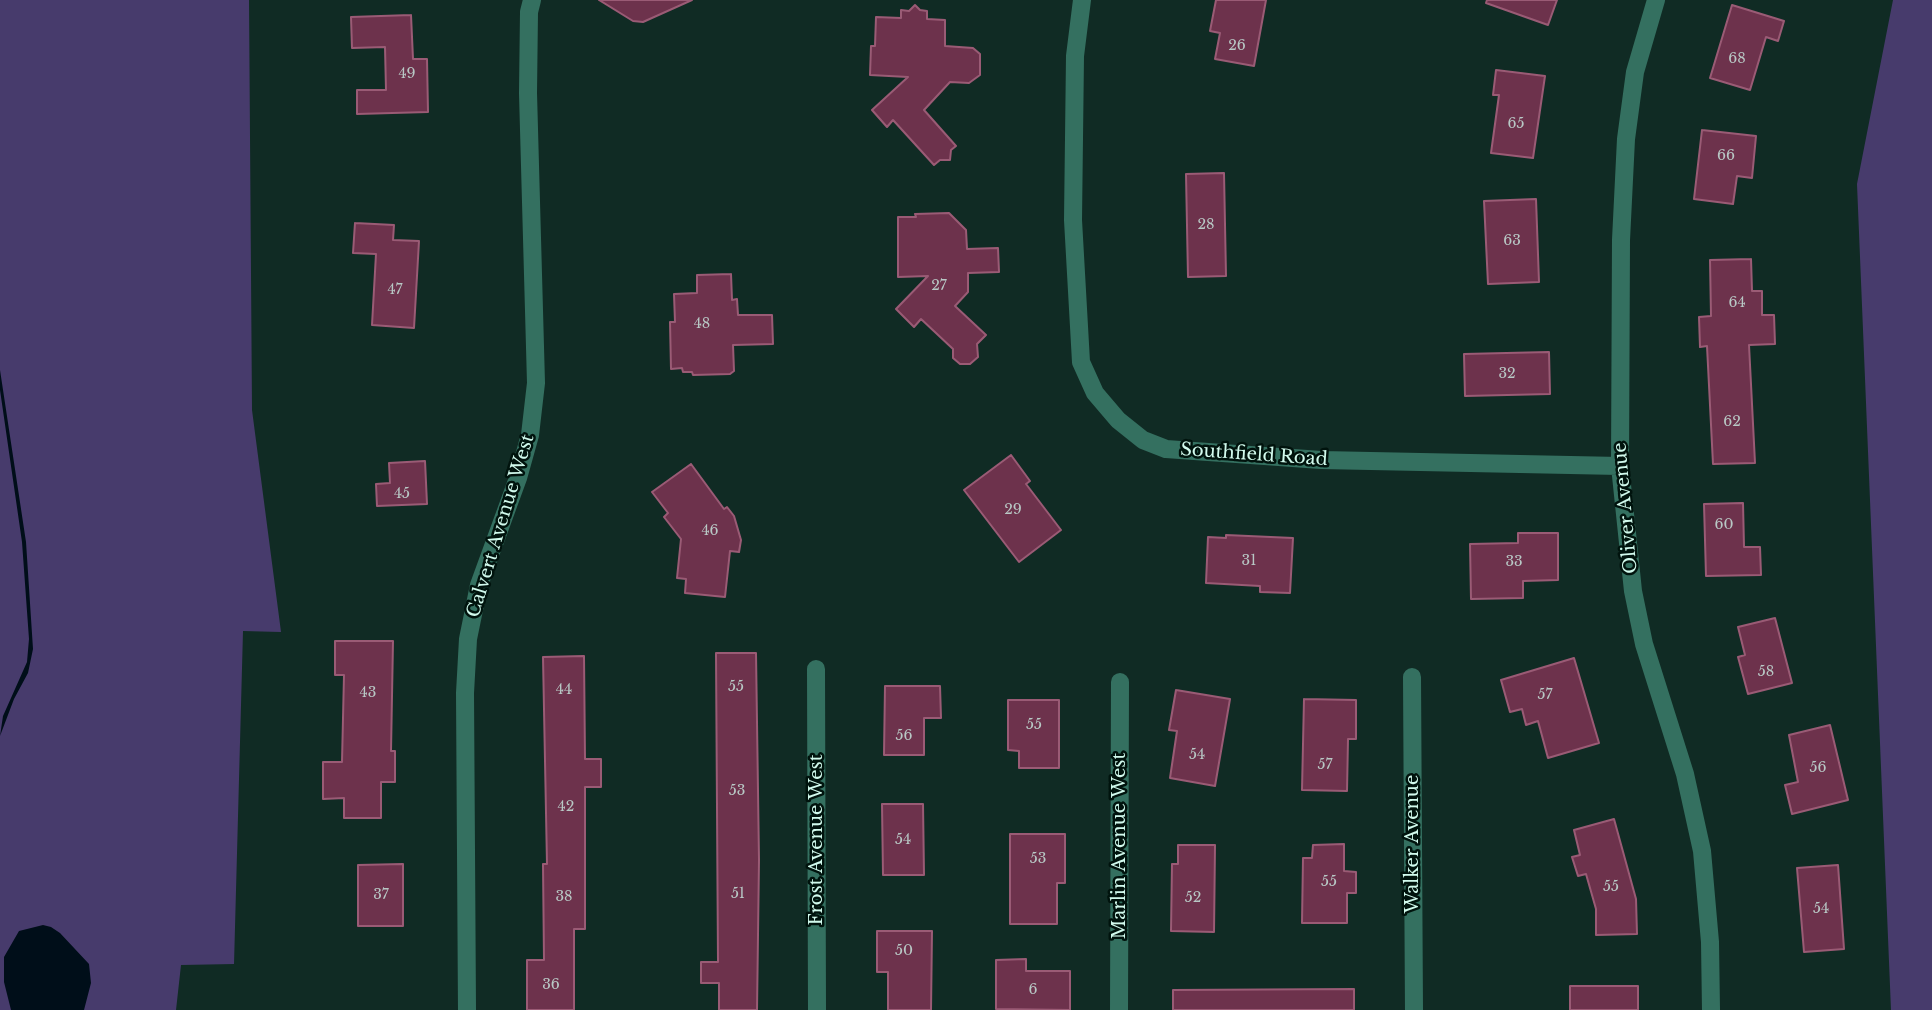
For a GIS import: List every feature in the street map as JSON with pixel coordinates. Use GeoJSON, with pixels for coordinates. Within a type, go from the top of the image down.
{"type":"FeatureCollection","features":[{"type":"Feature","properties":{"kind":"street","name":"Calvert Avenue West"},"geometry":{"type":"LineString","coordinates":[[467,1010],[465,693],[468,639],[479,584],[530,435],[536,383],[528,93],[529,12],[532,0]]}},
{"type":"Feature","properties":{"kind":"street","name":"Southfield Road"},"geometry":{"type":"LineString","coordinates":[[1083,0],[1075,56],[1073,220],[1081,362],[1096,393],[1118,420],[1143,440],[1166,449],[1321,460],[1620,466]]}},
{"type":"Feature","properties":{"kind":"street","name":"Oliver Avenue"},"geometry":{"type":"LineString","coordinates":[[1656,0],[1635,72],[1626,139],[1621,240],[1620,466],[1633,591],[1641,631],[1685,774],[1702,851],[1710,942],[1711,1010]]}},
{"type":"Feature","properties":{"kind":"street","name":"Frost Avenue West"},"geometry":{"type":"LineString","coordinates":[[816,669],[817,1010]]}},
{"type":"Feature","properties":{"kind":"street","name":"Walker Avenue"},"geometry":{"type":"LineString","coordinates":[[1412,677],[1413,1010]]}},
{"type":"Feature","properties":{"kind":"street","name":"Marlin Avenue West"},"geometry":{"type":"LineString","coordinates":[[1119,1010],[1120,682]]}},
{"type":"Feature","properties":{"kind":"shaded area"},"geometry":{"type":"Polygon","coordinates":[[[0,0],[249,0],[252,410],[281,632],[243,631],[234,964],[181,965],[176,1010],[0,1010],[0,0]]]}},
{"type":"Feature","properties":{"kind":"shaded area"},"geometry":{"type":"Polygon","coordinates":[[[1893,0],[1932,0],[1932,1010],[1891,1010],[1857,184],[1893,0]]]}},
{"type":"Feature","properties":{"kind":"water"},"geometry":{"type":"Polygon","coordinates":[[[0,370],[26,542],[33,649],[28,673],[14,699],[0,736],[3,716],[27,662],[29,639],[22,542],[0,390],[0,370]]]}},
{"type":"Feature","properties":{"kind":"water"},"geometry":{"type":"Polygon","coordinates":[[[43,925],[60,933],[89,964],[91,983],[84,1010],[11,1010],[4,982],[4,957],[19,931],[43,925]]]}},
{"type":"Feature","properties":{"kind":"building"},"geometry":{"type":"Polygon","coordinates":[[[599,0],[692,0],[643,22],[633,21],[599,0]]]}},
{"type":"Feature","properties":{"kind":"building"},"geometry":{"type":"Polygon","coordinates":[[[1216,0],[1266,0],[1254,66],[1215,59],[1220,33],[1210,31],[1216,0]]]}},
{"type":"Feature","properties":{"kind":"building"},"geometry":{"type":"Polygon","coordinates":[[[1487,0],[1557,0],[1548,25],[1486,3],[1487,0]]]}},
{"type":"Feature","properties":{"kind":"building"},"geometry":{"type":"Polygon","coordinates":[[[915,5],[920,10],[927,11],[927,19],[945,20],[945,46],[973,48],[980,54],[980,75],[969,83],[950,82],[924,110],[956,146],[951,150],[950,160],[940,160],[934,165],[893,120],[887,127],[872,110],[908,77],[870,75],[876,17],[901,18],[901,10],[909,11],[915,5]]]}},
{"type":"Feature","properties":{"kind":"building"},"geometry":{"type":"Polygon","coordinates":[[[1732,5],[1784,21],[1778,41],[1766,37],[1750,90],[1710,78],[1732,5]]]}},
{"type":"Feature","properties":{"kind":"building"},"geometry":{"type":"Polygon","coordinates":[[[411,15],[413,59],[427,59],[428,112],[357,114],[357,90],[386,90],[385,47],[352,48],[351,17],[411,15]]]}},
{"type":"Feature","properties":{"kind":"building"},"geometry":{"type":"Polygon","coordinates":[[[1496,70],[1545,76],[1533,158],[1491,153],[1499,95],[1493,95],[1496,70]]]}},
{"type":"Feature","properties":{"kind":"building"},"geometry":{"type":"Polygon","coordinates":[[[1702,130],[1756,136],[1752,178],[1737,176],[1733,204],[1694,199],[1702,130]]]}},
{"type":"Feature","properties":{"kind":"building"},"geometry":{"type":"Polygon","coordinates":[[[1224,173],[1226,276],[1188,277],[1186,174],[1224,173]]]}},
{"type":"Feature","properties":{"kind":"building"},"geometry":{"type":"Polygon","coordinates":[[[1536,199],[1539,282],[1488,284],[1484,201],[1536,199]]]}},
{"type":"Feature","properties":{"kind":"building"},"geometry":{"type":"Polygon","coordinates":[[[949,213],[966,230],[967,249],[998,248],[999,272],[968,273],[968,292],[955,306],[986,335],[977,344],[978,357],[970,364],[960,364],[953,358],[953,349],[921,319],[914,327],[896,309],[928,276],[898,277],[898,217],[949,213]]]}},
{"type":"Feature","properties":{"kind":"building"},"geometry":{"type":"Polygon","coordinates":[[[355,223],[394,225],[393,240],[419,241],[414,328],[372,325],[376,254],[353,253],[355,223]]]}},
{"type":"Feature","properties":{"kind":"building"},"geometry":{"type":"Polygon","coordinates":[[[1751,259],[1752,291],[1762,291],[1762,315],[1774,315],[1775,344],[1749,345],[1755,463],[1713,464],[1707,346],[1700,347],[1699,317],[1711,316],[1710,260],[1751,259]]]}},
{"type":"Feature","properties":{"kind":"building"},"geometry":{"type":"Polygon","coordinates":[[[731,274],[732,300],[737,299],[738,315],[772,315],[773,344],[733,345],[734,371],[730,374],[693,375],[692,372],[683,372],[682,368],[671,369],[670,322],[675,322],[674,294],[697,293],[697,275],[731,274]]]}},
{"type":"Feature","properties":{"kind":"building"},"geometry":{"type":"Polygon","coordinates":[[[1549,352],[1550,394],[1465,396],[1464,354],[1549,352]]]}},
{"type":"Feature","properties":{"kind":"building"},"geometry":{"type":"Polygon","coordinates":[[[1011,455],[1030,481],[1026,484],[1061,530],[1019,562],[964,490],[1011,455]]]}},
{"type":"Feature","properties":{"kind":"building"},"geometry":{"type":"Polygon","coordinates":[[[425,461],[427,504],[377,506],[376,484],[390,483],[389,463],[425,461]]]}},
{"type":"Feature","properties":{"kind":"building"},"geometry":{"type":"Polygon","coordinates":[[[691,464],[724,509],[727,507],[734,516],[741,540],[739,552],[730,551],[725,597],[685,593],[686,579],[677,578],[681,539],[664,517],[668,513],[652,492],[691,464]]]}},
{"type":"Feature","properties":{"kind":"building"},"geometry":{"type":"Polygon","coordinates":[[[1743,503],[1744,547],[1760,547],[1761,575],[1706,576],[1704,504],[1743,503]]]}},
{"type":"Feature","properties":{"kind":"building"},"geometry":{"type":"Polygon","coordinates":[[[1518,533],[1558,533],[1558,580],[1523,581],[1523,598],[1471,599],[1470,544],[1518,543],[1518,533]]]}},
{"type":"Feature","properties":{"kind":"building"},"geometry":{"type":"Polygon","coordinates":[[[1226,535],[1293,538],[1290,593],[1260,592],[1260,586],[1206,583],[1208,537],[1226,538],[1226,535]]]}},
{"type":"Feature","properties":{"kind":"building"},"geometry":{"type":"Polygon","coordinates":[[[1775,618],[1792,683],[1748,694],[1738,657],[1745,655],[1738,627],[1775,618]]]}},
{"type":"Feature","properties":{"kind":"building"},"geometry":{"type":"Polygon","coordinates":[[[335,641],[393,641],[391,751],[395,751],[395,782],[381,782],[381,818],[344,818],[344,798],[323,799],[323,762],[342,762],[344,675],[335,675],[335,641]]]}},
{"type":"Feature","properties":{"kind":"building"},"geometry":{"type":"Polygon","coordinates":[[[716,653],[756,653],[759,860],[757,1010],[719,1010],[719,983],[701,983],[701,962],[718,962],[716,653]]]}},
{"type":"Feature","properties":{"kind":"building"},"geometry":{"type":"Polygon","coordinates":[[[584,656],[585,759],[601,759],[601,787],[585,787],[585,929],[574,929],[574,1010],[527,1010],[527,960],[544,960],[543,864],[547,864],[543,657],[584,656]]]}},
{"type":"Feature","properties":{"kind":"building"},"geometry":{"type":"Polygon","coordinates":[[[1574,658],[1599,743],[1548,758],[1538,721],[1526,725],[1522,709],[1510,712],[1501,680],[1574,658]]]}},
{"type":"Feature","properties":{"kind":"building"},"geometry":{"type":"Polygon","coordinates":[[[885,686],[940,686],[941,718],[924,718],[924,755],[884,755],[885,686]]]}},
{"type":"Feature","properties":{"kind":"building"},"geometry":{"type":"Polygon","coordinates":[[[1176,690],[1230,699],[1215,786],[1170,778],[1177,731],[1169,730],[1176,690]]]}},
{"type":"Feature","properties":{"kind":"building"},"geometry":{"type":"Polygon","coordinates":[[[1304,699],[1356,700],[1356,739],[1348,739],[1347,791],[1302,790],[1304,699]]]}},
{"type":"Feature","properties":{"kind":"building"},"geometry":{"type":"Polygon","coordinates":[[[1008,700],[1059,700],[1059,768],[1019,768],[1019,751],[1008,750],[1008,700]]]}},
{"type":"Feature","properties":{"kind":"building"},"geometry":{"type":"Polygon","coordinates":[[[1830,725],[1848,800],[1792,814],[1785,785],[1798,782],[1789,735],[1830,725]]]}},
{"type":"Feature","properties":{"kind":"building"},"geometry":{"type":"Polygon","coordinates":[[[882,804],[923,804],[924,875],[883,875],[882,804]]]}},
{"type":"Feature","properties":{"kind":"building"},"geometry":{"type":"Polygon","coordinates":[[[1614,819],[1636,899],[1637,934],[1596,935],[1596,909],[1586,874],[1578,876],[1572,857],[1580,855],[1574,830],[1614,819]]]}},
{"type":"Feature","properties":{"kind":"building"},"geometry":{"type":"Polygon","coordinates":[[[1010,834],[1065,834],[1065,883],[1057,883],[1057,924],[1010,924],[1010,834]]]}},
{"type":"Feature","properties":{"kind":"building"},"geometry":{"type":"Polygon","coordinates":[[[1344,844],[1344,871],[1356,872],[1356,893],[1347,893],[1347,923],[1302,923],[1303,858],[1312,858],[1313,845],[1344,844]]]}},
{"type":"Feature","properties":{"kind":"building"},"geometry":{"type":"Polygon","coordinates":[[[1178,845],[1215,845],[1214,932],[1171,931],[1172,864],[1178,864],[1178,845]]]}},
{"type":"Feature","properties":{"kind":"building"},"geometry":{"type":"Polygon","coordinates":[[[403,864],[403,926],[358,926],[358,865],[403,864]]]}},
{"type":"Feature","properties":{"kind":"building"},"geometry":{"type":"Polygon","coordinates":[[[1838,865],[1844,949],[1804,952],[1797,868],[1838,865]]]}},
{"type":"Feature","properties":{"kind":"building"},"geometry":{"type":"Polygon","coordinates":[[[877,931],[932,931],[931,1010],[888,1010],[888,972],[877,972],[877,931]]]}},
{"type":"Feature","properties":{"kind":"building"},"geometry":{"type":"Polygon","coordinates":[[[1026,959],[1026,971],[1070,971],[1070,1010],[996,1009],[996,960],[1026,959]]]}},
{"type":"Feature","properties":{"kind":"building"},"geometry":{"type":"Polygon","coordinates":[[[1570,986],[1638,986],[1638,1010],[1570,1010],[1570,986]]]}},
{"type":"Feature","properties":{"kind":"building"},"geometry":{"type":"Polygon","coordinates":[[[1354,989],[1354,1010],[1173,1010],[1173,990],[1354,989]]]}}]}
